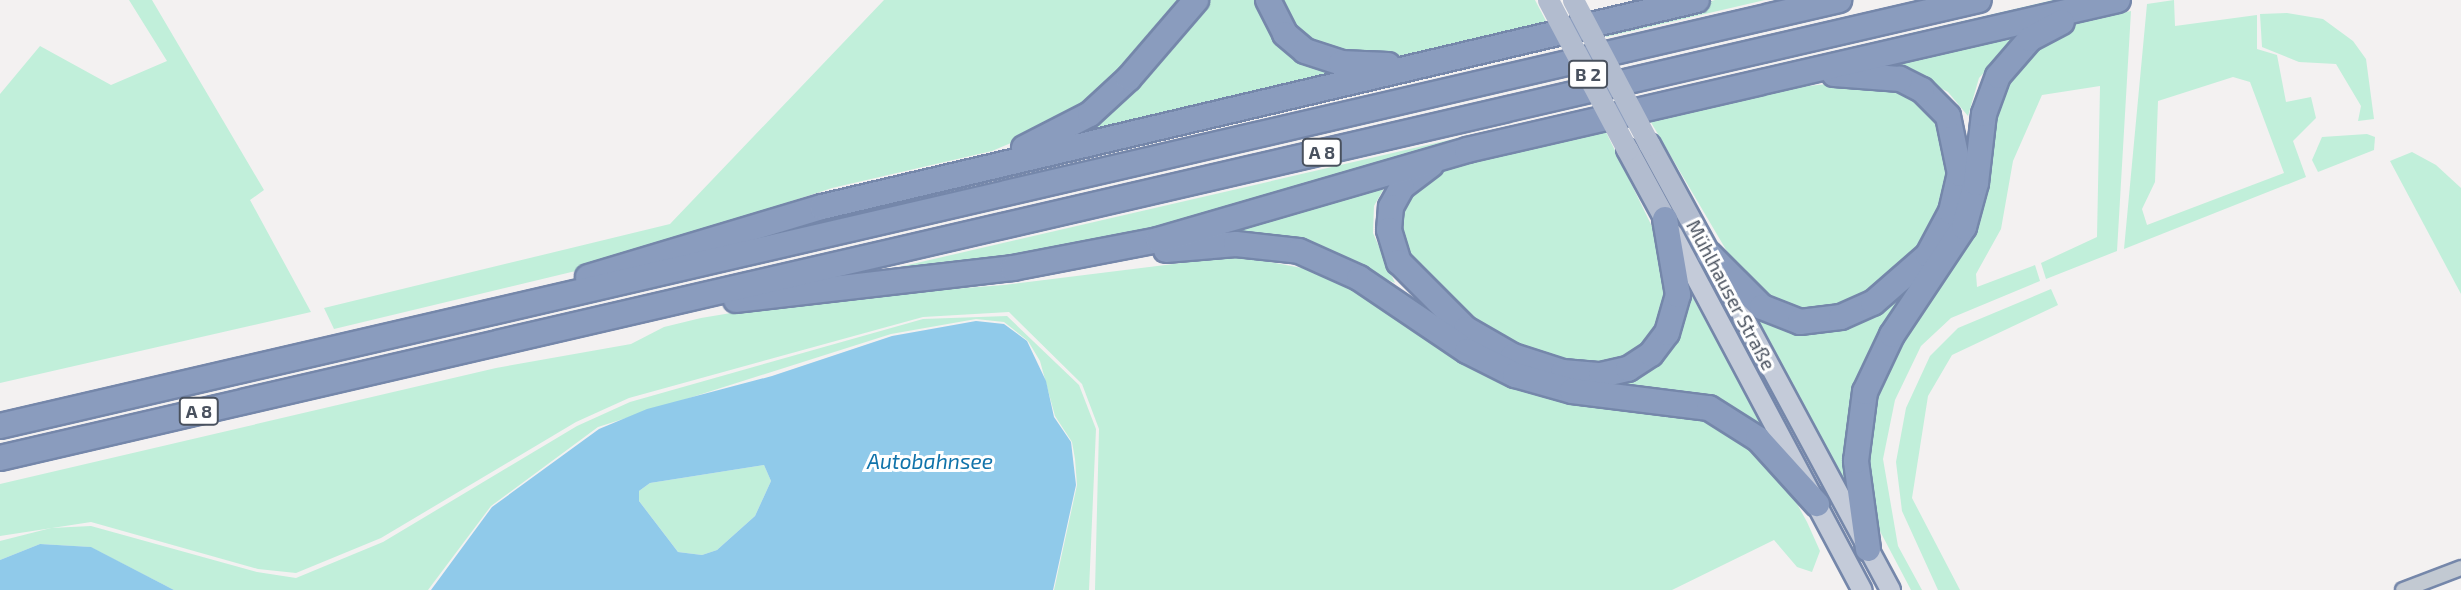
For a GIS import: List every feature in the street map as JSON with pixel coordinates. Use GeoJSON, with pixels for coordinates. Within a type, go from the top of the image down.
{"type":"FeatureCollection","features":[{"type":"Feature","properties":{"kind":"highway"},"geometry":{"type":"LineString","coordinates":[[980,168],[1090,114],[1129,78],[1196,0]]}},
{"type":"Feature","properties":{"kind":"highway"},"geometry":{"type":"LineString","coordinates":[[1268,0],[1294,43],[1329,61],[1375,65],[1451,60]]}},
{"type":"Feature","properties":{"kind":"highway"},"geometry":{"type":"LineString","coordinates":[[527,305],[651,255],[980,168],[1451,60],[1697,0]]}},
{"type":"Feature","properties":{"kind":"highway","name":"A 8"},"geometry":{"type":"LineString","coordinates":[[0,426],[1839,0]]}},
{"type":"Feature","properties":{"kind":"highway","name":"A 8"},"geometry":{"type":"LineString","coordinates":[[0,458],[1979,0]]}},
{"type":"Feature","properties":{"kind":"highway"},"geometry":{"type":"LineString","coordinates":[[1084,255],[1243,218],[1467,150],[2114,1]]}},
{"type":"Feature","properties":{"kind":"highway"},"geometry":{"type":"LineString","coordinates":[[1868,550],[1856,461],[1865,393],[1892,335],[1964,228],[1993,86],[2030,39],[2114,1]]}},
{"type":"Feature","properties":{"kind":"highway"},"geometry":{"type":"LineString","coordinates":[[1709,254],[1762,307],[1800,322],[1826,320],[1873,303],[1905,281],[1928,255],[1951,212],[1960,174],[1958,144],[1948,116],[1929,95],[1887,77],[1784,76]]}},
{"type":"Feature","properties":{"kind":"highway"},"geometry":{"type":"LineString","coordinates":[[1467,150],[1424,169],[1402,187],[1389,220],[1394,251],[1411,278],[1452,319],[1531,363],[1601,375],[1628,369],[1651,354],[1667,333],[1677,302],[1665,219]]}},
{"type":"Feature","properties":{"kind":"highway"},"geometry":{"type":"LineString","coordinates":[[665,304],[811,295],[1084,255],[1236,244],[1299,251],[1359,278],[1467,351],[1515,375],[1572,391],[1680,401],[1720,413],[1758,439],[1817,504]]}},
{"type":"Feature","properties":{"kind":"main road","name":"Mühlhauser Straße"},"geometry":{"type":"LineString","coordinates":[[1549,0],[1862,590]]}},
{"type":"Feature","properties":{"kind":"main road","name":"Mühlhauser Straße"},"geometry":{"type":"LineString","coordinates":[[1573,0],[1890,590]]}},
{"type":"Feature","properties":{"kind":"street"},"geometry":{"type":"LineString","coordinates":[[2403,590],[2461,568]]}},
{"type":"Feature","properties":{"kind":"green space"},"geometry":{"type":"Polygon","coordinates":[[[129,0],[152,0],[264,190],[250,200],[311,312],[0,383],[0,94],[40,46],[111,85],[167,61],[129,0]]]}},
{"type":"Feature","properties":{"kind":"green space"},"geometry":{"type":"Polygon","coordinates":[[[884,0],[1184,0],[1092,99],[1042,130],[992,151],[832,188],[584,269],[334,329],[324,308],[670,224],[884,0]]]}},
{"type":"Feature","properties":{"kind":"green space"},"geometry":{"type":"Polygon","coordinates":[[[1205,0],[1262,0],[1266,16],[1362,73],[1064,137],[1205,0]]]}},
{"type":"Feature","properties":{"kind":"green space"},"geometry":{"type":"Polygon","coordinates":[[[1275,0],[1535,0],[1547,23],[1433,52],[1368,59],[1295,37],[1275,0]]]}},
{"type":"Feature","properties":{"kind":"green space"},"geometry":{"type":"Polygon","coordinates":[[[1715,0],[1765,0],[1606,37],[1604,32],[1715,0]]]}},
{"type":"Feature","properties":{"kind":"green space"},"geometry":{"type":"Polygon","coordinates":[[[2053,0],[2098,0],[1641,103],[1638,97],[2053,0]]]}},
{"type":"Feature","properties":{"kind":"green space"},"geometry":{"type":"Polygon","coordinates":[[[2174,0],[2175,26],[2257,15],[2257,49],[2277,55],[2286,102],[2311,97],[2316,118],[2293,141],[2306,177],[2124,249],[2147,4],[2174,0]],[[2233,77],[2158,101],[2155,182],[2142,209],[2147,225],[2284,173],[2250,82],[2233,77]]]}},
{"type":"Feature","properties":{"kind":"green space"},"geometry":{"type":"Polygon","coordinates":[[[2131,11],[2117,251],[2046,279],[2041,263],[2097,237],[2100,86],[2042,95],[2013,161],[2001,229],[1976,274],[1977,287],[2035,265],[2040,281],[1951,318],[1921,346],[1895,400],[1883,459],[1898,546],[1922,590],[1911,590],[1872,516],[1866,489],[1871,398],[2021,53],[2063,26],[2131,11]]]}},
{"type":"Feature","properties":{"kind":"green space"},"geometry":{"type":"Polygon","coordinates":[[[2287,13],[2323,19],[2353,41],[2366,59],[2374,119],[2358,121],[2361,106],[2336,64],[2299,62],[2262,47],[2260,14],[2287,13]]]}},
{"type":"Feature","properties":{"kind":"green space"},"geometry":{"type":"Polygon","coordinates":[[[2025,27],[1979,78],[1968,116],[1948,92],[1917,76],[1881,69],[1879,62],[2025,27]]]}},
{"type":"Feature","properties":{"kind":"green space"},"geometry":{"type":"Polygon","coordinates":[[[1855,81],[1891,88],[1934,109],[1955,176],[1935,231],[1864,300],[1806,314],[1778,309],[1735,265],[1649,119],[1781,89],[1855,81]]]}},
{"type":"Feature","properties":{"kind":"green space"},"geometry":{"type":"Polygon","coordinates":[[[1592,107],[1596,113],[1085,247],[817,286],[1592,107]]]}},
{"type":"Feature","properties":{"kind":"green space"},"geometry":{"type":"Polygon","coordinates":[[[1605,130],[1662,247],[1669,301],[1658,332],[1624,361],[1547,362],[1488,334],[1406,264],[1397,222],[1401,206],[1425,177],[1457,164],[1605,130]]]}},
{"type":"Feature","properties":{"kind":"green space"},"geometry":{"type":"Polygon","coordinates":[[[2367,134],[2375,137],[2374,150],[2318,172],[2312,160],[2322,137],[2367,134]]]}},
{"type":"Feature","properties":{"kind":"green space"},"geometry":{"type":"Polygon","coordinates":[[[2412,152],[2436,165],[2461,188],[2461,294],[2390,161],[2412,152]]]}},
{"type":"Feature","properties":{"kind":"green space"},"geometry":{"type":"Polygon","coordinates":[[[1387,183],[1374,206],[1373,233],[1395,283],[1317,247],[1201,238],[1387,183]]]}},
{"type":"Feature","properties":{"kind":"green space"},"geometry":{"type":"Polygon","coordinates":[[[1238,256],[1307,269],[1734,432],[1784,480],[1820,551],[1812,572],[1797,567],[1774,540],[1672,590],[1095,590],[1099,429],[1082,384],[1009,312],[923,317],[629,398],[576,422],[381,538],[296,573],[258,569],[91,522],[0,536],[0,484],[496,368],[631,344],[664,327],[701,318],[810,300],[1004,285],[1238,256]]]}},
{"type":"Feature","properties":{"kind":"green space"},"geometry":{"type":"Polygon","coordinates":[[[1930,269],[1853,402],[1846,436],[1849,493],[1739,296],[1799,330],[1930,269]]]}},
{"type":"Feature","properties":{"kind":"green space"},"geometry":{"type":"Polygon","coordinates":[[[1688,289],[1771,439],[1613,386],[1654,365],[1681,335],[1688,289]]]}},
{"type":"Feature","properties":{"kind":"green space"},"geometry":{"type":"Polygon","coordinates":[[[2051,289],[2058,305],[1952,355],[1928,396],[1912,498],[1960,590],[1938,590],[1902,511],[1896,462],[1906,408],[1930,356],[1958,328],[2051,289]]]}},
{"type":"Feature","properties":{"kind":"green space"},"geometry":{"type":"Polygon","coordinates":[[[1007,316],[1079,385],[1096,429],[1089,590],[1054,590],[1077,485],[1072,442],[1055,416],[1040,361],[1028,341],[1004,322],[976,319],[891,334],[598,427],[491,506],[428,590],[174,590],[90,547],[40,544],[0,560],[0,541],[51,528],[91,526],[257,572],[296,578],[383,542],[577,426],[630,402],[923,319],[1007,316]]]}},
{"type":"Feature","properties":{"kind":"green space"},"geometry":{"type":"Polygon","coordinates":[[[764,465],[771,481],[755,516],[717,550],[702,555],[678,552],[639,501],[639,491],[650,483],[764,465]]]}},
{"type":"Feature","properties":{"kind":"water","name":"Autobahnsee"},"geometry":{"type":"Polygon","coordinates":[[[976,321],[1004,324],[1027,341],[1046,381],[1054,417],[1071,442],[1076,485],[1053,590],[431,590],[492,507],[599,429],[647,409],[772,376],[892,336],[976,321]],[[764,465],[650,483],[639,491],[639,501],[678,552],[702,555],[717,550],[755,516],[771,481],[764,465]]]}},
{"type":"Feature","properties":{"kind":"water"},"geometry":{"type":"Polygon","coordinates":[[[40,544],[91,547],[174,590],[0,590],[0,560],[40,544]]]}}]}
